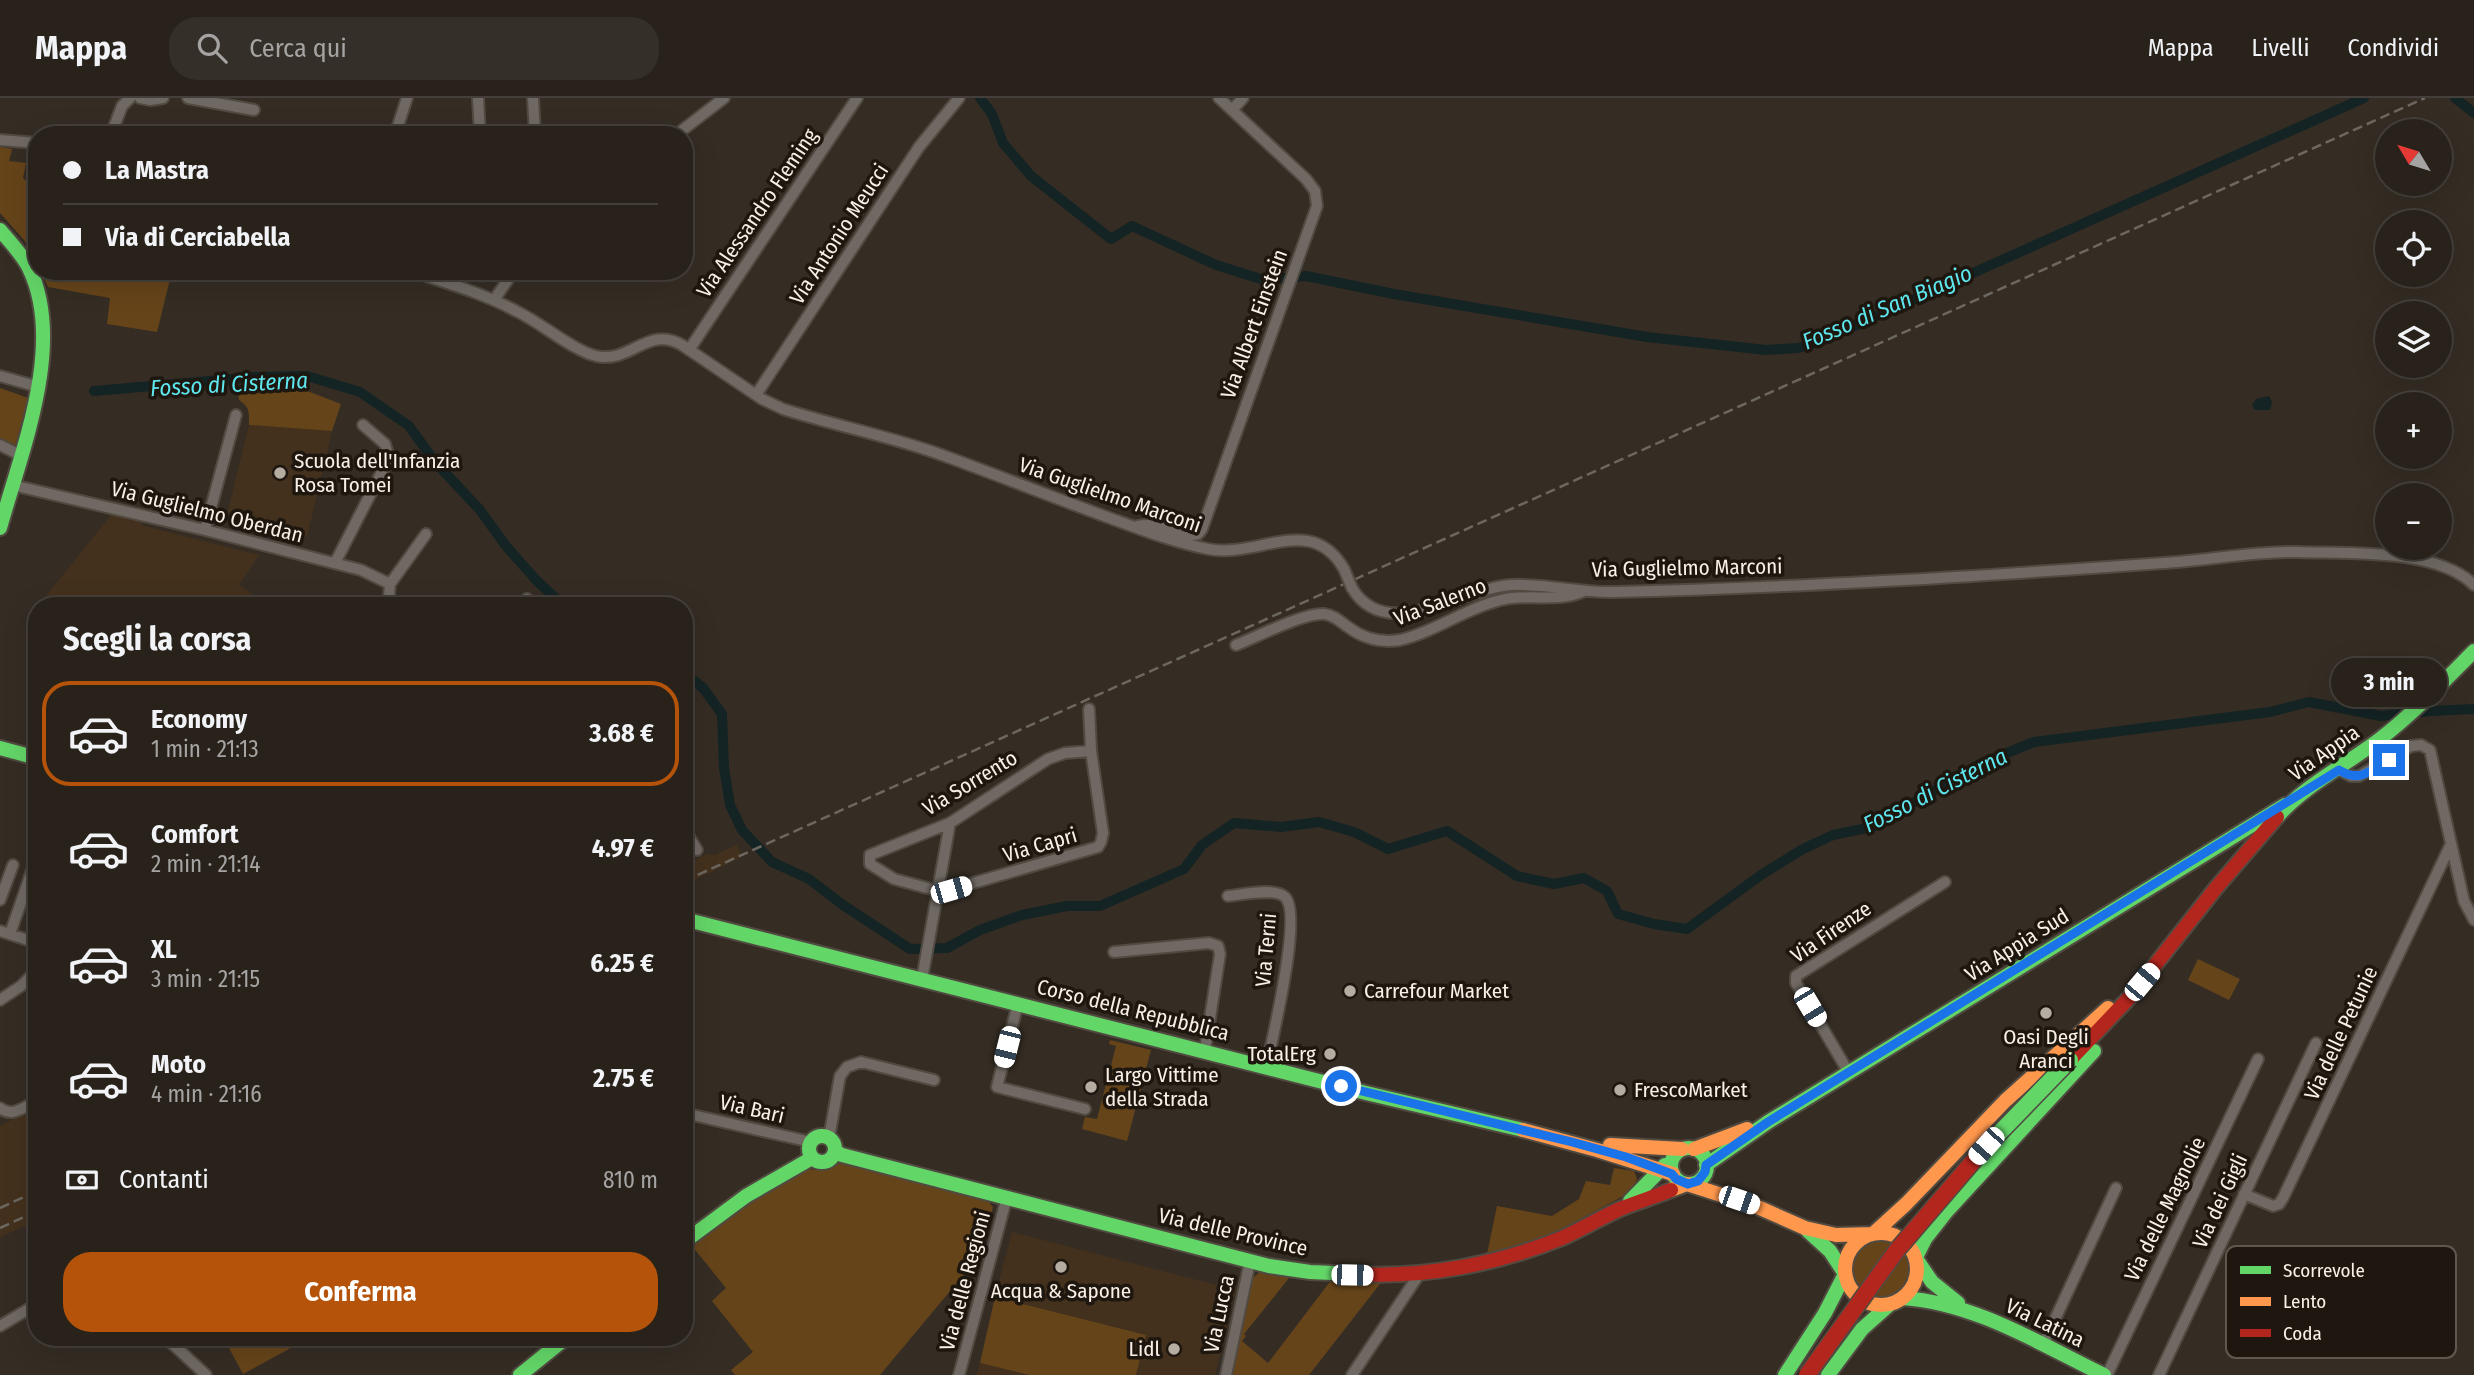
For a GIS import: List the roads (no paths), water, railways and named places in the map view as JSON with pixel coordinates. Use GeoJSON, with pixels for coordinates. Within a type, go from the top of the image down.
{"type":"FeatureCollection","features":[{"type":"Feature","properties":{"kind":"main road"},"geometry":{"type":"LineString","coordinates":[[0,230],[28,271]]}},
{"type":"Feature","properties":{"kind":"main road"},"geometry":{"type":"LineString","coordinates":[[0,528],[39,387],[45,338],[40,301],[32,280]]}},
{"type":"Feature","properties":{"kind":"main road","name":"Via Appia"},"geometry":{"type":"LineString","coordinates":[[2288,803],[2380,740],[2474,651]]}},
{"type":"Feature","properties":{"kind":"main road"},"geometry":{"type":"LineString","coordinates":[[0,748],[28,756]]}},
{"type":"Feature","properties":{"kind":"main road"},"geometry":{"type":"LineString","coordinates":[[1828,1375],[1862,1329],[1915,1284],[1916,1257],[1925,1239],[1947,1211],[2099,1044],[2216,888],[2288,803]]}},
{"type":"Feature","properties":{"kind":"main road","name":"Via Appia Sud"},"geometry":{"type":"LineString","coordinates":[[1706,1169],[1768,1122],[2288,803]]}},
{"type":"Feature","properties":{"kind":"main road","name":"Corso della Repubblica"},"geometry":{"type":"LineString","coordinates":[[693,921],[1267,1065],[1366,1093],[1572,1142],[1626,1157],[1666,1172]]}},
{"type":"Feature","properties":{"kind":"main road"},"geometry":{"type":"LineString","coordinates":[[1807,1375],[1850,1311],[1918,1222],[2000,1131],[2116,1012],[2168,951]]}},
{"type":"Feature","properties":{"kind":"main road"},"geometry":{"type":"LineString","coordinates":[[1786,1375],[1829,1307],[1845,1274],[1849,1253],[1855,1244],[1873,1234],[1906,1204],[1998,1108],[2168,951]]}},
{"type":"Feature","properties":{"kind":"main road","name":"Via Appia Sud"},"geometry":{"type":"LineString","coordinates":[[1683,1152],[1768,1122]]}},
{"type":"Feature","properties":{"kind":"main road"},"geometry":{"type":"LineString","coordinates":[[693,1235],[737,1202],[784,1173],[812,1150],[822,1136],[832,1145],[828,1161],[820,1162],[812,1150]]}},
{"type":"Feature","properties":{"kind":"main road","name":"Corso della Repubblica"},"geometry":{"type":"LineString","coordinates":[[1572,1142],[1683,1152]]}},
{"type":"Feature","properties":{"kind":"main road","name":"Via delle Province"},"geometry":{"type":"LineString","coordinates":[[832,1145],[842,1155],[1282,1269],[1318,1273],[1420,1273],[1479,1264],[1573,1233],[1621,1209],[1688,1184]]}},
{"type":"Feature","properties":{"kind":"main road"},"geometry":{"type":"LineString","coordinates":[[1683,1152],[1703,1155],[1706,1169],[1698,1181],[1688,1184],[1666,1172],[1683,1152]]}},
{"type":"Feature","properties":{"kind":"main road"},"geometry":{"type":"LineString","coordinates":[[1626,1157],[1639,1171],[1644,1189]]}},
{"type":"Feature","properties":{"kind":"main road","name":"Via Latina"},"geometry":{"type":"LineString","coordinates":[[1706,1169],[1753,1205]]}},
{"type":"Feature","properties":{"kind":"main road","name":"Via delle Province"},"geometry":{"type":"LineString","coordinates":[[1621,1209],[1666,1172]]}},
{"type":"Feature","properties":{"kind":"main road","name":"Via Latina"},"geometry":{"type":"LineString","coordinates":[[1688,1184],[1753,1205],[1805,1228],[1836,1235],[1891,1234],[1899,1237],[1906,1242],[1932,1282],[1968,1310]]}},
{"type":"Feature","properties":{"kind":"main road","name":"Via Latina"},"geometry":{"type":"LineString","coordinates":[[1805,1228],[1830,1251],[1853,1292],[1860,1299],[1879,1306],[1896,1301],[1932,1300],[1968,1310],[2105,1375]]}},
{"type":"Feature","properties":{"kind":"main road"},"geometry":{"type":"LineString","coordinates":[[520,1375],[556,1346]]}},
{"type":"Feature","properties":{"kind":"street"},"geometry":{"type":"LineString","coordinates":[[115,126],[122,107],[130,98]]}},
{"type":"Feature","properties":{"kind":"street"},"geometry":{"type":"LineString","coordinates":[[140,98],[163,98]]}},
{"type":"Feature","properties":{"kind":"street"},"geometry":{"type":"LineString","coordinates":[[188,98],[254,110]]}},
{"type":"Feature","properties":{"kind":"street"},"geometry":{"type":"LineString","coordinates":[[398,126],[407,98]]}},
{"type":"Feature","properties":{"kind":"street"},"geometry":{"type":"LineString","coordinates":[[478,98],[480,126]]}},
{"type":"Feature","properties":{"kind":"street"},"geometry":{"type":"LineString","coordinates":[[533,98],[535,126]]}},
{"type":"Feature","properties":{"kind":"street"},"geometry":{"type":"LineString","coordinates":[[688,126],[724,98]]}},
{"type":"Feature","properties":{"kind":"street","name":"Via Alessandro Fleming"},"geometry":{"type":"LineString","coordinates":[[689,350],[857,98]]}},
{"type":"Feature","properties":{"kind":"street","name":"Via Antonio Meucci"},"geometry":{"type":"LineString","coordinates":[[756,395],[915,153],[959,98]]}},
{"type":"Feature","properties":{"kind":"street","name":"Via Albert Einstein"},"geometry":{"type":"LineString","coordinates":[[1135,527],[1157,525],[1192,535],[1202,529],[1316,209],[1316,195],[1306,179],[1219,98]]}},
{"type":"Feature","properties":{"kind":"street"},"geometry":{"type":"LineString","coordinates":[[1232,110],[1243,98]]}},
{"type":"Feature","properties":{"kind":"street"},"geometry":{"type":"LineString","coordinates":[[0,140],[28,142]]}},
{"type":"Feature","properties":{"kind":"street","name":"Via Guglielmo Marconi"},"geometry":{"type":"LineString","coordinates":[[437,280],[494,300],[527,316],[585,352],[599,356],[619,355],[651,340],[673,340],[756,395],[789,411],[930,451],[1135,527],[1192,545],[1223,551],[1244,550],[1289,540],[1311,541],[1327,548],[1344,569],[1352,588],[1369,607],[1397,614],[1499,586],[1522,585],[1611,592],[1883,581],[2191,561],[2285,552],[2420,560],[2450,568],[2474,585]]}},
{"type":"Feature","properties":{"kind":"street"},"geometry":{"type":"LineString","coordinates":[[494,300],[508,280]]}},
{"type":"Feature","properties":{"kind":"street"},"geometry":{"type":"LineString","coordinates":[[0,376],[39,387]]}},
{"type":"Feature","properties":{"kind":"street"},"geometry":{"type":"LineString","coordinates":[[205,530],[236,415]]}},
{"type":"Feature","properties":{"kind":"street"},"geometry":{"type":"LineString","coordinates":[[335,563],[389,458],[385,444],[363,425]]}},
{"type":"Feature","properties":{"kind":"street"},"geometry":{"type":"LineString","coordinates":[[0,445],[20,455]]}},
{"type":"Feature","properties":{"kind":"street","name":"Via Guglielmo Oberdan"},"geometry":{"type":"LineString","coordinates":[[12,485],[335,563],[371,573],[390,584]]}},
{"type":"Feature","properties":{"kind":"street"},"geometry":{"type":"LineString","coordinates":[[388,597],[390,584],[426,534]]}},
{"type":"Feature","properties":{"kind":"street","name":"Via Salerno"},"geometry":{"type":"LineString","coordinates":[[1236,645],[1303,618],[1321,614],[1331,616],[1355,633],[1369,639],[1395,641],[1412,637],[1498,600],[1563,597],[1584,590]]}},
{"type":"Feature","properties":{"kind":"street","name":"Via Capri"},"geometry":{"type":"LineString","coordinates":[[938,892],[1091,850],[1099,845],[1103,833],[1091,751],[1089,709]]}},
{"type":"Feature","properties":{"kind":"street"},"geometry":{"type":"LineString","coordinates":[[2339,770],[2351,776],[2362,775],[2415,745],[2425,746],[2430,750],[2462,895],[2474,920]]}},
{"type":"Feature","properties":{"kind":"street","name":"Via Sorrento"},"geometry":{"type":"LineString","coordinates":[[938,892],[894,879],[874,868],[870,855],[950,823],[1048,759],[1065,753],[1091,751]]}},
{"type":"Feature","properties":{"kind":"street"},"geometry":{"type":"LineString","coordinates":[[922,979],[950,823]]}},
{"type":"Feature","properties":{"kind":"street"},"geometry":{"type":"LineString","coordinates":[[693,844],[697,850]]}},
{"type":"Feature","properties":{"kind":"street","name":"Via delle Petunie"},"geometry":{"type":"LineString","coordinates":[[2244,1194],[2273,1206],[2284,1198],[2451,844]]}},
{"type":"Feature","properties":{"kind":"street"},"geometry":{"type":"LineString","coordinates":[[0,901],[13,866]]}},
{"type":"Feature","properties":{"kind":"street"},"geometry":{"type":"LineString","coordinates":[[28,877],[5,932],[28,940]]}},
{"type":"Feature","properties":{"kind":"street","name":"Via Firenze"},"geometry":{"type":"LineString","coordinates":[[1849,1073],[1796,984],[1796,975],[1945,882]]}},
{"type":"Feature","properties":{"kind":"street"},"geometry":{"type":"LineString","coordinates":[[2462,895],[2474,891]]}},
{"type":"Feature","properties":{"kind":"street","name":"Via Terni"},"geometry":{"type":"LineString","coordinates":[[1228,896],[1274,892],[1282,894],[1289,901],[1289,953],[1267,1065]]}},
{"type":"Feature","properties":{"kind":"street"},"geometry":{"type":"LineString","coordinates":[[1114,953],[1209,943],[1218,946],[1220,954],[1205,1050]]}},
{"type":"Feature","properties":{"kind":"street"},"geometry":{"type":"LineString","coordinates":[[0,1000],[28,979]]}},
{"type":"Feature","properties":{"kind":"street"},"geometry":{"type":"LineString","coordinates":[[1018,1003],[997,1087],[1085,1109]]}},
{"type":"Feature","properties":{"kind":"street","name":"Via dei Gigli"},"geometry":{"type":"LineString","coordinates":[[2159,1375],[2316,1043]]}},
{"type":"Feature","properties":{"kind":"street","name":"Via delle Magnolie"},"geometry":{"type":"LineString","coordinates":[[2105,1375],[2258,1059]]}},
{"type":"Feature","properties":{"kind":"street"},"geometry":{"type":"LineString","coordinates":[[832,1145],[840,1076],[851,1065],[861,1062],[934,1080]]}},
{"type":"Feature","properties":{"kind":"street"},"geometry":{"type":"LineString","coordinates":[[0,1108],[5,1112],[13,1112],[28,1105]]}},
{"type":"Feature","properties":{"kind":"street","name":"Via Bari"},"geometry":{"type":"LineString","coordinates":[[693,1116],[812,1150]]}},
{"type":"Feature","properties":{"kind":"street"},"geometry":{"type":"LineString","coordinates":[[2043,1345],[2116,1188]]}},
{"type":"Feature","properties":{"kind":"street","name":"Via delle Regioni"},"geometry":{"type":"LineString","coordinates":[[959,1375],[1007,1197]]}},
{"type":"Feature","properties":{"kind":"street","name":"Via Lucca"},"geometry":{"type":"LineString","coordinates":[[1226,1375],[1250,1261]]}},
{"type":"Feature","properties":{"kind":"street"},"geometry":{"type":"LineString","coordinates":[[1352,1375],[1420,1273]]}},
{"type":"Feature","properties":{"kind":"street"},"geometry":{"type":"LineString","coordinates":[[0,1326],[28,1309]]}},
{"type":"Feature","properties":{"kind":"street"},"geometry":{"type":"LineString","coordinates":[[175,1346],[206,1375]]}},
{"type":"Feature","properties":{"kind":"waterway","name":"Fosso di San Biagio"},"geometry":{"type":"LineString","coordinates":[[980,98],[992,114],[1003,143],[1031,176],[1111,239],[1132,226],[1216,265],[1264,280],[1285,278]]}},
{"type":"Feature","properties":{"kind":"waterway","name":"Fosso di San Biagio"},"geometry":{"type":"LineString","coordinates":[[1296,277],[1306,276],[1394,294],[1647,337],[1766,350],[1798,348],[1821,341],[2364,98]]}},
{"type":"Feature","properties":{"kind":"waterway","name":"Fosso di San Biagio"},"geometry":{"type":"LineString","coordinates":[[2455,98],[2474,113]]}},
{"type":"Feature","properties":{"kind":"waterway","name":"Fosso di Cisterna"},"geometry":{"type":"LineString","coordinates":[[94,391],[256,377],[307,376],[360,392],[409,426],[435,462],[480,510],[506,546],[554,597]]}},
{"type":"Feature","properties":{"kind":"waterway","name":"Fosso di Cisterna"},"geometry":{"type":"LineString","coordinates":[[693,680],[703,688],[722,714],[724,768],[730,805],[742,830],[772,862],[809,879],[910,949],[947,948],[980,930],[1022,915],[1067,906],[1100,906],[1184,869],[1202,845],[1234,823],[1281,827],[1319,822],[1354,832],[1388,849],[1447,831],[1517,876],[1554,884],[1584,878],[1607,891],[1618,914],[1654,924],[1687,929],[1761,875],[1803,849],[1833,835],[1872,827],[1980,764],[2034,742],[2270,712],[2309,702],[2381,716],[2474,709]]}},
{"type":"Feature","properties":{"kind":"railway"},"geometry":{"type":"LineString","coordinates":[[693,877],[2425,98]]}},
{"type":"Feature","properties":{"kind":"railway"},"geometry":{"type":"LineString","coordinates":[[0,1208],[28,1195]]}},
{"type":"Feature","properties":{"kind":"railway"},"geometry":{"type":"LineString","coordinates":[[0,1228],[28,1215]]}},
{"type":"Feature","properties":{"kind":"place","name":"Scuola dell'Infanzia Rosa Tomei"},"geometry":{"type":"Point","coordinates":[280,473]}},
{"type":"Feature","properties":{"kind":"place","name":"Carrefour Market"},"geometry":{"type":"Point","coordinates":[1350,991]}},
{"type":"Feature","properties":{"kind":"place","name":"Oasi Degli Aranci"},"geometry":{"type":"Point","coordinates":[2046,1013]}},
{"type":"Feature","properties":{"kind":"place","name":"TotalErg"},"geometry":{"type":"Point","coordinates":[1330,1054]}},
{"type":"Feature","properties":{"kind":"place","name":"Largo Vittime della Strada"},"geometry":{"type":"Point","coordinates":[1091,1087]}},
{"type":"Feature","properties":{"kind":"place","name":"FrescoMarket"},"geometry":{"type":"Point","coordinates":[1620,1090]}},
{"type":"Feature","properties":{"kind":"place","name":"Acqua & Sapone"},"geometry":{"type":"Point","coordinates":[1061,1267]}},
{"type":"Feature","properties":{"kind":"place","name":"Lidl"},"geometry":{"type":"Point","coordinates":[1174,1349]}}]}
